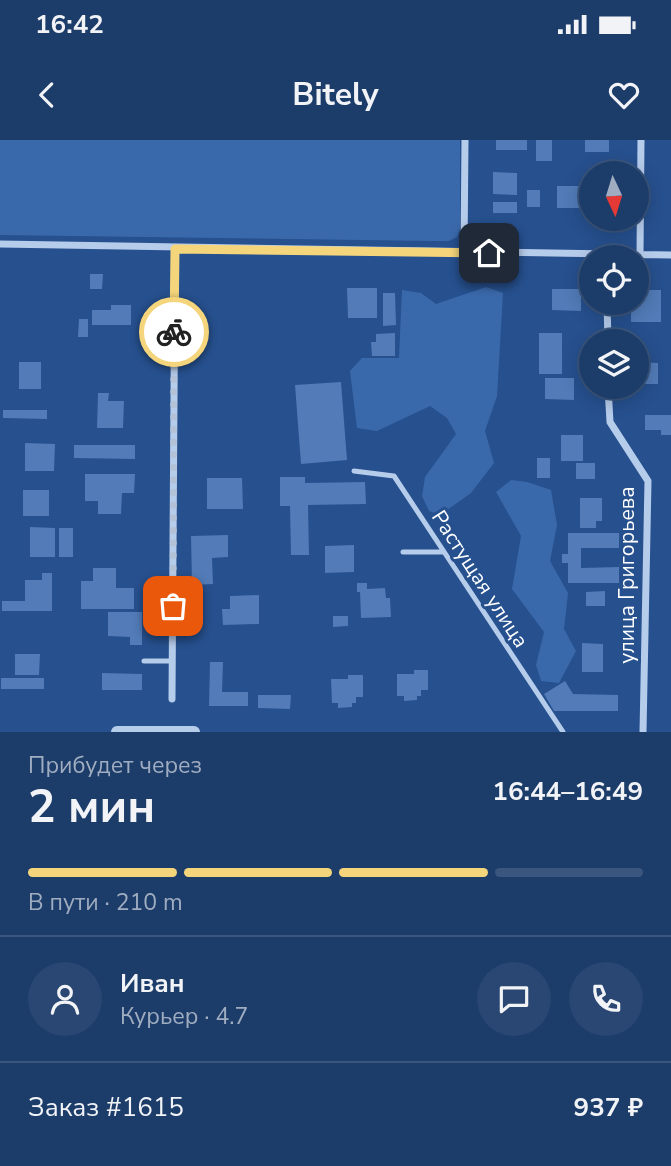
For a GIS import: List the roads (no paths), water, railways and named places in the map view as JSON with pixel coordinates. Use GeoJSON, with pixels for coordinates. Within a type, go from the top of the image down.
{"type":"FeatureCollection","features":[{"type":"Feature","properties":{"kind":"street"},"geometry":{"type":"LineString","coordinates":[[464,252],[465,140]]}},
{"type":"Feature","properties":{"kind":"street"},"geometry":{"type":"LineString","coordinates":[[640,245],[641,140]]}},
{"type":"Feature","properties":{"kind":"street"},"geometry":{"type":"LineString","coordinates":[[0,244],[579,255]]}},
{"type":"Feature","properties":{"kind":"street"},"geometry":{"type":"LineString","coordinates":[[172,699],[175,249]]}},
{"type":"Feature","properties":{"kind":"street"},"geometry":{"type":"LineString","coordinates":[[649,255],[671,255]]}},
{"type":"Feature","properties":{"kind":"street","name":"улица Григорьева"},"geometry":{"type":"LineString","coordinates":[[609,399],[610,422],[648,481],[643,732]]}},
{"type":"Feature","properties":{"kind":"street"},"geometry":{"type":"LineString","coordinates":[[117,732],[194,732]]}},
{"type":"Feature","properties":{"kind":"lane","name":"Растущая улица"},"geometry":{"type":"LineString","coordinates":[[355,471],[394,477],[563,732]]}},
{"type":"Feature","properties":{"kind":"lane"},"geometry":{"type":"LineString","coordinates":[[403,552],[443,552]]}},
{"type":"Feature","properties":{"kind":"lane"},"geometry":{"type":"LineString","coordinates":[[144,661],[172,661]]}}]}
